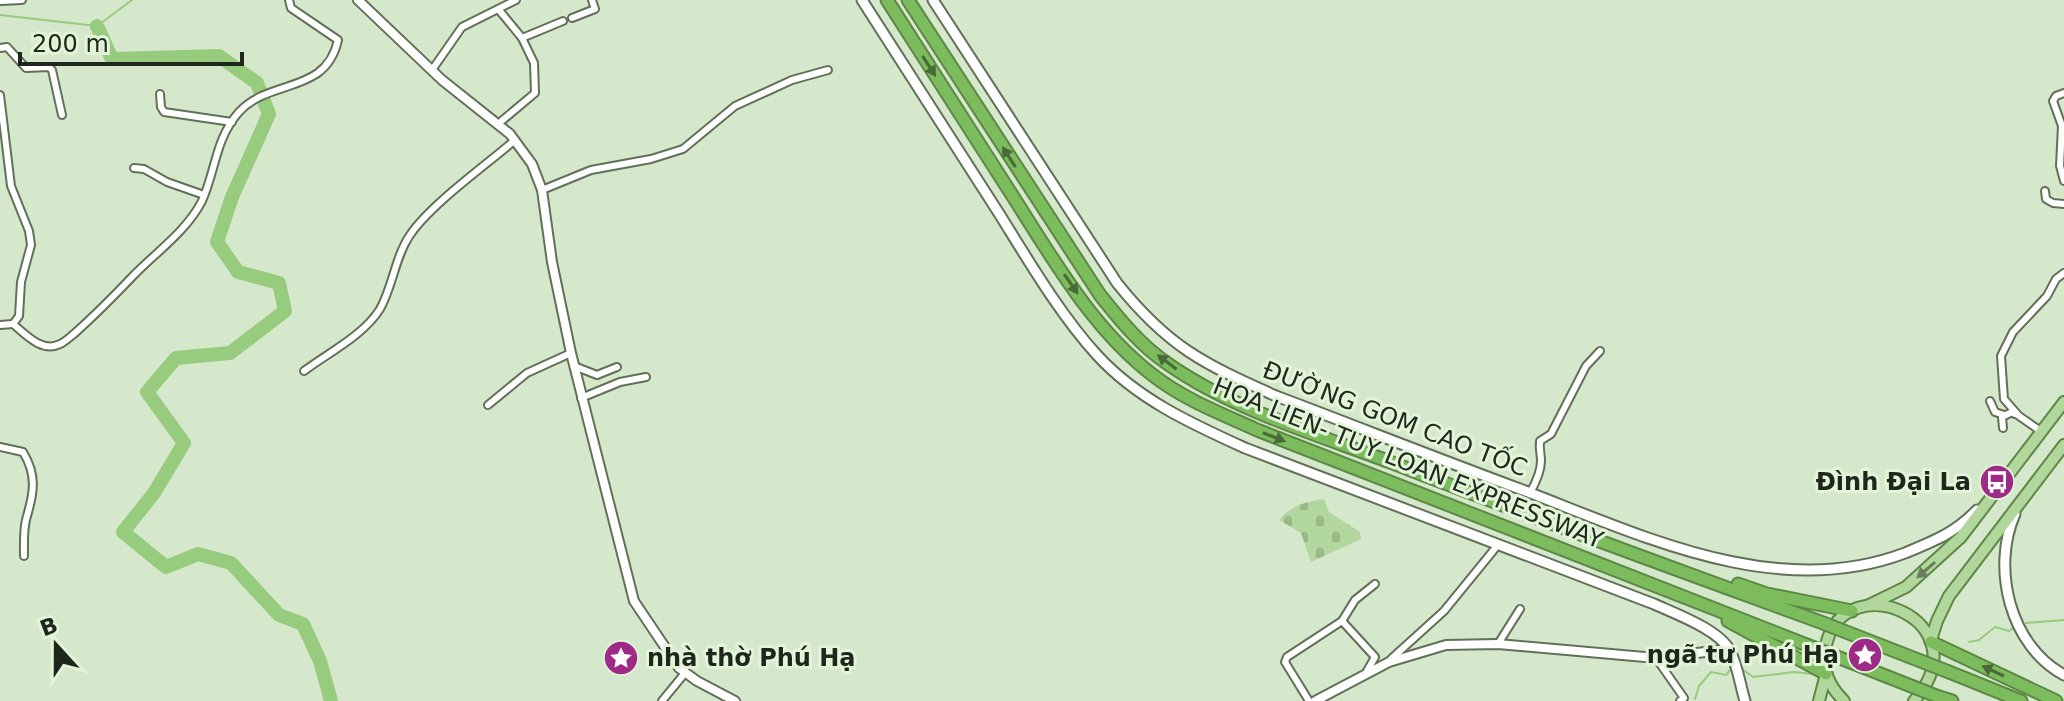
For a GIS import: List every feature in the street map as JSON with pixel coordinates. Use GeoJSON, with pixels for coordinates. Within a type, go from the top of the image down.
{"type":"FeatureCollection","features":[{"type":"Feature","properties":{"kind":"highway","name":"HOA LIEN- TUY LOAN EXPRESSWAY"},"geometry":{"type":"LineString","coordinates":[[887,0],[1086,305],[1115,342],[1155,377],[1195,402],[1257,430],[1952,701]]}},
{"type":"Feature","properties":{"kind":"highway","name":"HOA LIEN- TUY LOAN EXPRESSWAY"},"geometry":{"type":"LineString","coordinates":[[908,0],[1100,295],[1137,338],[1166,363],[1203,387],[1264,414],[1469,493],[1823,623],[2021,701]]}},
{"type":"Feature","properties":{"kind":"highway"},"geometry":{"type":"LineString","coordinates":[[1469,493],[1767,594],[1852,611]]}},
{"type":"Feature","properties":{"kind":"highway"},"geometry":{"type":"LineString","coordinates":[[1518,530],[1740,626],[1826,674]]}},
{"type":"Feature","properties":{"kind":"highway"},"geometry":{"type":"LineString","coordinates":[[1931,642],[2056,701]]}},
{"type":"Feature","properties":{"kind":"main road"},"geometry":{"type":"LineString","coordinates":[[862,0],[1070,319],[1098,355],[1130,384],[1184,420],[1245,448],[1654,604],[1714,634],[1730,649],[1745,701]]}},
{"type":"Feature","properties":{"kind":"main road","name":"ĐƯỜNG GOM CAO TỐC"},"geometry":{"type":"LineString","coordinates":[[933,0],[1117,283],[1144,316],[1180,348],[1214,368],[1276,396],[1682,551],[1802,572],[1836,571],[1876,564],[1928,544],[1959,529],[1996,491]]}},
{"type":"Feature","properties":{"kind":"main road"},"geometry":{"type":"LineString","coordinates":[[1844,701],[1834,691],[1826,674],[1824,656],[1828,639],[1837,623],[1852,611],[1906,587],[1944,554],[1961,537],[2064,402]]}},
{"type":"Feature","properties":{"kind":"main road"},"geometry":{"type":"LineString","coordinates":[[1931,642],[1949,596],[2064,445]]}},
{"type":"Feature","properties":{"kind":"main road"},"geometry":{"type":"LineString","coordinates":[[2019,504],[2007,532],[2003,570],[2010,603],[2025,638],[2051,668],[2064,675]]}},
{"type":"Feature","properties":{"kind":"main road"},"geometry":{"type":"LineString","coordinates":[[1869,605],[1887,605],[1904,610],[1919,621],[1931,642],[1934,653],[1932,671],[1926,688],[1914,701]]}},
{"type":"Feature","properties":{"kind":"main road"},"geometry":{"type":"LineString","coordinates":[[1819,701],[1826,674]]}},
{"type":"Feature","properties":{"kind":"street"},"geometry":{"type":"LineString","coordinates":[[0,1],[22,0]]}},
{"type":"Feature","properties":{"kind":"street"},"geometry":{"type":"LineString","coordinates":[[0,325],[13,324],[45,347],[61,344],[111,301],[188,223],[204,195],[215,154],[241,110],[254,100],[307,80],[321,71],[334,55],[338,40],[291,8],[289,0]]}},
{"type":"Feature","properties":{"kind":"street"},"geometry":{"type":"LineString","coordinates":[[358,0],[432,70],[515,140],[532,164],[542,190],[552,262],[581,398],[634,601],[660,642],[685,673],[724,698],[735,701]]}},
{"type":"Feature","properties":{"kind":"street"},"geometry":{"type":"LineString","coordinates":[[432,70],[462,27],[516,0]]}},
{"type":"Feature","properties":{"kind":"street"},"geometry":{"type":"LineString","coordinates":[[572,18],[595,9],[592,0]]}},
{"type":"Feature","properties":{"kind":"street"},"geometry":{"type":"LineString","coordinates":[[498,124],[535,93],[534,63],[522,38],[499,10]]}},
{"type":"Feature","properties":{"kind":"street"},"geometry":{"type":"LineString","coordinates":[[522,38],[563,21]]}},
{"type":"Feature","properties":{"kind":"street"},"geometry":{"type":"LineString","coordinates":[[0,48],[7,47],[26,68],[49,67],[52,70],[62,115]]}},
{"type":"Feature","properties":{"kind":"street"},"geometry":{"type":"LineString","coordinates":[[542,190],[591,170],[651,159],[683,149],[735,106],[792,80],[828,70]]}},
{"type":"Feature","properties":{"kind":"street"},"geometry":{"type":"LineString","coordinates":[[2064,93],[2053,101],[2062,126],[2060,166],[2064,181]]}},
{"type":"Feature","properties":{"kind":"street"},"geometry":{"type":"LineString","coordinates":[[160,94],[164,112],[232,122]]}},
{"type":"Feature","properties":{"kind":"street"},"geometry":{"type":"LineString","coordinates":[[0,95],[11,186],[29,231],[31,245],[21,282],[19,316],[13,324]]}},
{"type":"Feature","properties":{"kind":"street"},"geometry":{"type":"LineString","coordinates":[[304,371],[375,315],[388,290],[402,250],[417,227],[515,140]]}},
{"type":"Feature","properties":{"kind":"street"},"geometry":{"type":"LineString","coordinates":[[134,168],[144,169],[167,182],[204,195]]}},
{"type":"Feature","properties":{"kind":"street"},"geometry":{"type":"LineString","coordinates":[[2045,191],[2049,202],[2064,204]]}},
{"type":"Feature","properties":{"kind":"street"},"geometry":{"type":"LineString","coordinates":[[2019,416],[2004,399],[2003,348],[2013,332],[2047,296],[2056,279],[2064,273]]}},
{"type":"Feature","properties":{"kind":"street"},"geometry":{"type":"LineString","coordinates":[[1530,493],[1540,469],[1540,441],[1551,434],[1586,366],[1600,351]]}},
{"type":"Feature","properties":{"kind":"street"},"geometry":{"type":"LineString","coordinates":[[488,405],[527,373],[571,353]]}},
{"type":"Feature","properties":{"kind":"street"},"geometry":{"type":"LineString","coordinates":[[574,366],[597,375],[617,367]]}},
{"type":"Feature","properties":{"kind":"street"},"geometry":{"type":"LineString","coordinates":[[581,398],[620,382],[646,377]]}},
{"type":"Feature","properties":{"kind":"street"},"geometry":{"type":"LineString","coordinates":[[1990,401],[1995,412],[2004,415],[2012,412],[2042,432]]}},
{"type":"Feature","properties":{"kind":"street"},"geometry":{"type":"LineString","coordinates":[[2003,428],[2004,415]]}},
{"type":"Feature","properties":{"kind":"street"},"geometry":{"type":"LineString","coordinates":[[0,447],[23,452],[33,475],[32,501],[25,522],[24,556]]}},
{"type":"Feature","properties":{"kind":"street"},"geometry":{"type":"LineString","coordinates":[[1389,662],[1444,611],[1497,546]]}},
{"type":"Feature","properties":{"kind":"street"},"geometry":{"type":"LineString","coordinates":[[1375,584],[1355,600],[1342,621],[1287,657],[1285,662],[1288,668],[1312,701],[1389,662],[1446,645],[1498,644],[1656,658],[1730,649]]}},
{"type":"Feature","properties":{"kind":"street"},"geometry":{"type":"LineString","coordinates":[[1498,644],[1520,609]]}},
{"type":"Feature","properties":{"kind":"street"},"geometry":{"type":"LineString","coordinates":[[1342,621],[1375,657],[1362,676]]}},
{"type":"Feature","properties":{"kind":"street"},"geometry":{"type":"LineString","coordinates":[[1656,658],[1684,700]]}},
{"type":"Feature","properties":{"kind":"street"},"geometry":{"type":"LineString","coordinates":[[662,701],[685,673]]}},
{"type":"Feature","properties":{"kind":"green space"},"geometry":{"type":"Polygon","coordinates":[[[1324,499],[1329,512],[1360,532],[1361,539],[1311,562],[1301,533],[1279,520],[1299,505],[1324,499]]]}},
{"type":"Feature","properties":{"kind":"waterway"},"geometry":{"type":"LineString","coordinates":[[0,15],[97,26],[132,0]]}},
{"type":"Feature","properties":{"kind":"waterway"},"geometry":{"type":"LineString","coordinates":[[97,26],[112,59],[219,56],[257,83],[269,114],[232,197],[217,242],[238,272],[279,283],[285,311],[230,353],[176,358],[147,392],[184,443],[154,493],[123,532],[166,567],[198,554],[231,563],[279,615],[303,624],[320,661],[331,701]]}},
{"type":"Feature","properties":{"kind":"waterway"},"geometry":{"type":"LineString","coordinates":[[2026,623],[2064,620]]}},
{"type":"Feature","properties":{"kind":"waterway"},"geometry":{"type":"LineString","coordinates":[[1969,642],[1979,640],[1995,627],[2009,631],[2013,628]]}},
{"type":"Feature","properties":{"kind":"waterway"},"geometry":{"type":"LineString","coordinates":[[1695,699],[1699,686],[1711,672],[1726,675],[1731,669]]}},
{"type":"Feature","properties":{"kind":"waterway"},"geometry":{"type":"LineString","coordinates":[[1742,669],[1753,677],[1794,672],[1812,674]]}},
{"type":"Feature","properties":{"kind":"place","name":"Đình Đại La"},"geometry":{"type":"Point","coordinates":[1997,482]}},
{"type":"Feature","properties":{"kind":"place","name":"ngã tư Phú Hạ"},"geometry":{"type":"Point","coordinates":[1865,655]}},
{"type":"Feature","properties":{"kind":"place","name":"nhà thờ Phú Hạ"},"geometry":{"type":"Point","coordinates":[621,658]}}]}
